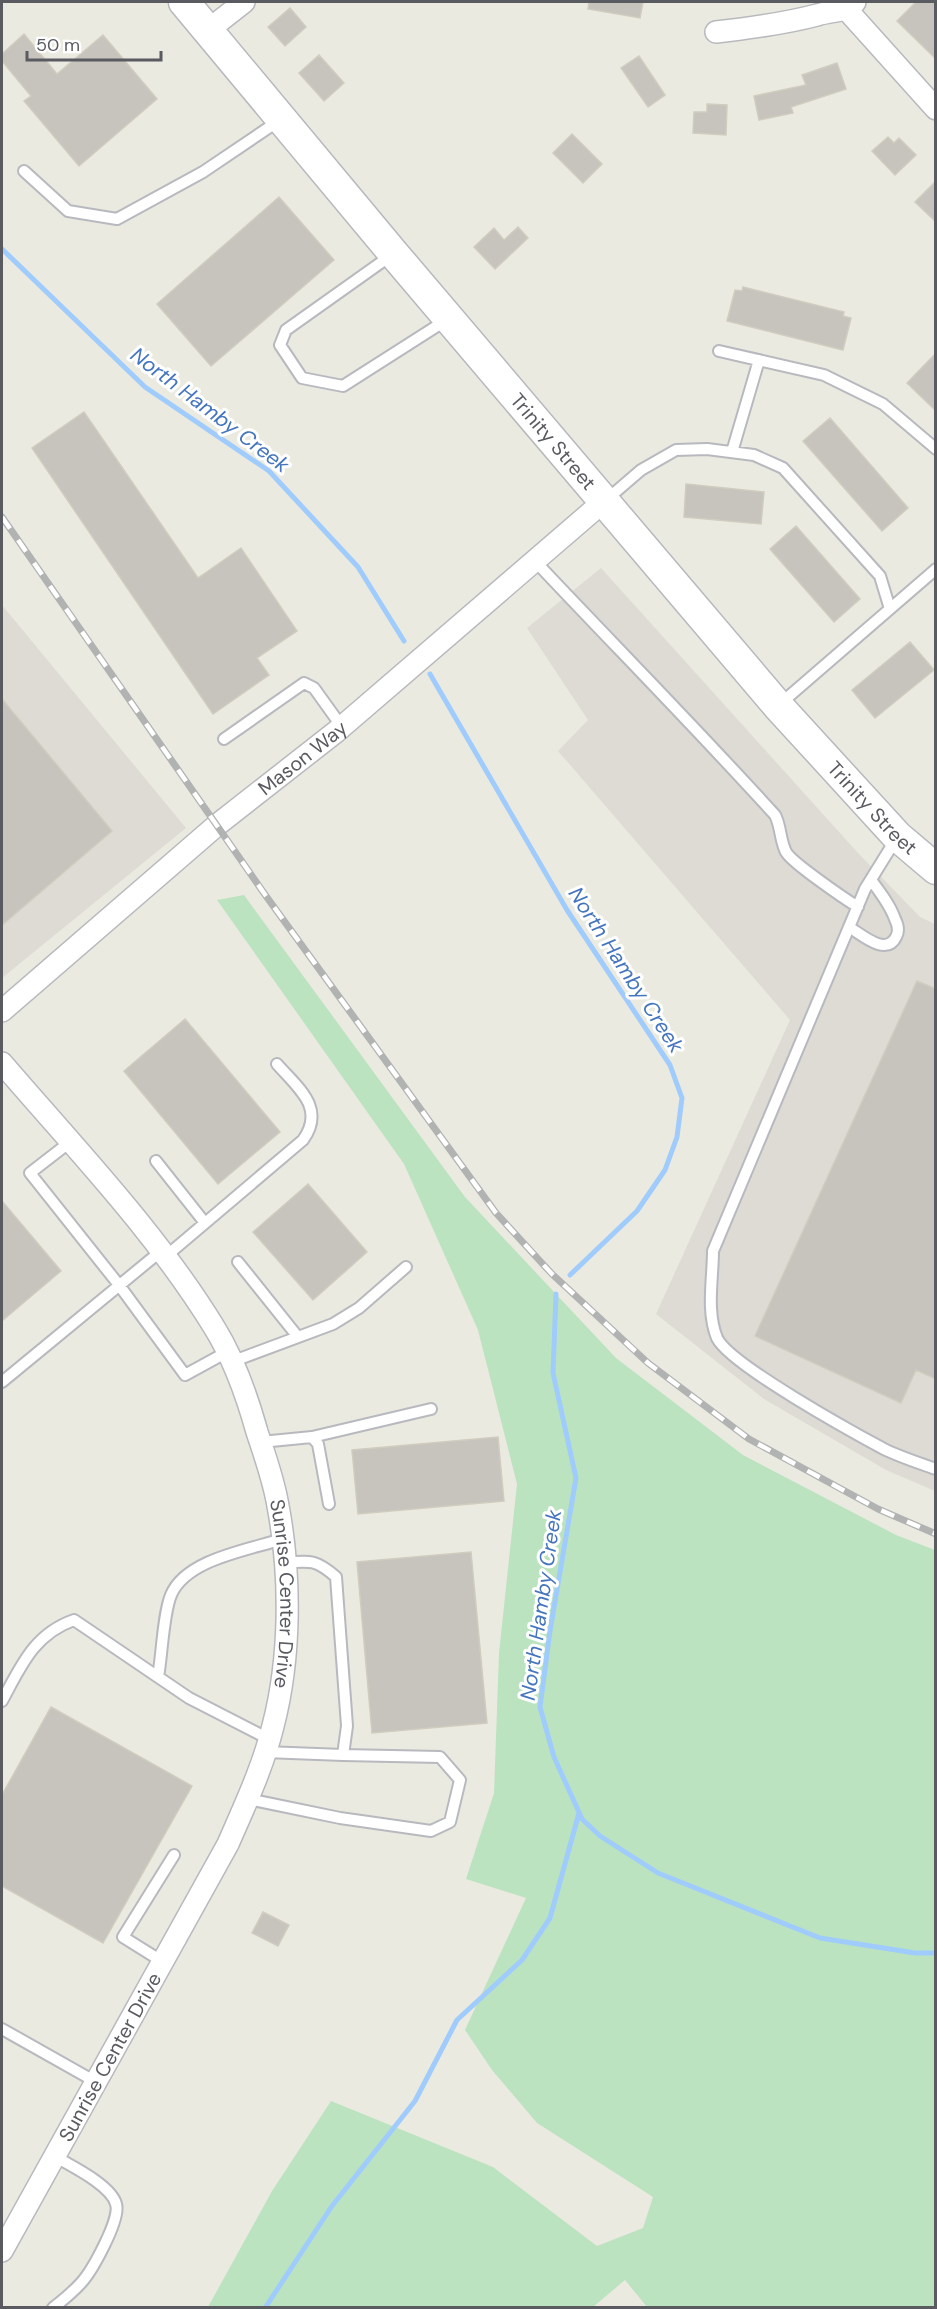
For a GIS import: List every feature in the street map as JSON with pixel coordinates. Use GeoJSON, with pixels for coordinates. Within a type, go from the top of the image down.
{"type":"FeatureCollection","features":[{"type":"Feature","properties":{"kind":"street","name":"Trinity Street"},"geometry":{"type":"LineString","coordinates":[[184,2],[603,502],[778,706],[897,836],[936,869]]}},
{"type":"Feature","properties":{"kind":"street"},"geometry":{"type":"LineString","coordinates":[[207,31],[244,2]]}},
{"type":"Feature","properties":{"kind":"street"},"geometry":{"type":"LineString","coordinates":[[716,33],[784,25],[851,6],[936,109]]}},
{"type":"Feature","properties":{"kind":"street","name":"Mason Way"},"geometry":{"type":"LineString","coordinates":[[2,1011],[218,825],[342,726],[603,502]]}},
{"type":"Feature","properties":{"kind":"street","name":"Sunrise Center Drive"},"geometry":{"type":"LineString","coordinates":[[2,1063],[163,1254],[216,1329],[246,1393],[261,1442],[278,1504],[285,1563],[283,1672],[267,1746],[248,1799],[228,1844],[2,2251]]}},
{"type":"Feature","properties":{"kind":"lane"},"geometry":{"type":"LineString","coordinates":[[24,171],[68,211],[117,219],[203,172],[281,119]]}},
{"type":"Feature","properties":{"kind":"lane"},"geometry":{"type":"LineString","coordinates":[[394,254],[286,330],[280,345],[302,378],[343,386],[449,319]]}},
{"type":"Feature","properties":{"kind":"lane"},"geometry":{"type":"LineString","coordinates":[[719,351],[824,375],[883,404],[936,449]]}},
{"type":"Feature","properties":{"kind":"lane"},"geometry":{"type":"LineString","coordinates":[[732,452],[759,360]]}},
{"type":"Feature","properties":{"kind":"lane"},"geometry":{"type":"LineString","coordinates":[[603,502],[641,470],[676,450],[707,449],[753,455],[783,468],[880,576],[890,609]]}},
{"type":"Feature","properties":{"kind":"lane"},"geometry":{"type":"LineString","coordinates":[[534,560],[604,637],[692,724],[775,815],[781,827],[786,852],[838,894],[858,907]]}},
{"type":"Feature","properties":{"kind":"lane"},"geometry":{"type":"LineString","coordinates":[[778,706],[936,569]]}},
{"type":"Feature","properties":{"kind":"lane"},"geometry":{"type":"LineString","coordinates":[[224,739],[304,683],[314,688],[342,726]]}},
{"type":"Feature","properties":{"kind":"lane"},"geometry":{"type":"LineString","coordinates":[[897,836],[871,880],[849,927],[713,1251],[711,1309],[718,1339],[735,1358],[798,1400],[886,1450],[936,1469]]}},
{"type":"Feature","properties":{"kind":"lane"},"geometry":{"type":"LineString","coordinates":[[849,927],[876,944],[886,946],[893,943],[898,934],[896,920],[871,880]]}},
{"type":"Feature","properties":{"kind":"lane"},"geometry":{"type":"LineString","coordinates":[[2,1382],[119,1285],[205,1223],[303,1140],[311,1128],[310,1102],[277,1064]]}},
{"type":"Feature","properties":{"kind":"lane"},"geometry":{"type":"LineString","coordinates":[[70,1142],[30,1173],[119,1285],[185,1376],[229,1357],[298,1337],[333,1324],[359,1308],[406,1267]]}},
{"type":"Feature","properties":{"kind":"lane"},"geometry":{"type":"LineString","coordinates":[[156,1161],[205,1223]]}},
{"type":"Feature","properties":{"kind":"lane"},"geometry":{"type":"LineString","coordinates":[[238,1262],[298,1337]]}},
{"type":"Feature","properties":{"kind":"lane"},"geometry":{"type":"LineString","coordinates":[[261,1442],[312,1437],[431,1409]]}},
{"type":"Feature","properties":{"kind":"lane"},"geometry":{"type":"LineString","coordinates":[[312,1437],[318,1444],[329,1504]]}},
{"type":"Feature","properties":{"kind":"lane"},"geometry":{"type":"LineString","coordinates":[[158,1677],[170,1596],[180,1580],[217,1559],[282,1539]]}},
{"type":"Feature","properties":{"kind":"lane"},"geometry":{"type":"LineString","coordinates":[[285,1563],[307,1560],[321,1564],[336,1577],[347,1726],[343,1755]]}},
{"type":"Feature","properties":{"kind":"lane"},"geometry":{"type":"LineString","coordinates":[[2,1701],[31,1650],[56,1626],[74,1620],[189,1698],[267,1746],[343,1755],[440,1757],[460,1780],[450,1822],[431,1831],[340,1818],[248,1799]]}},
{"type":"Feature","properties":{"kind":"lane"},"geometry":{"type":"LineString","coordinates":[[163,1962],[123,1937],[174,1855]]}},
{"type":"Feature","properties":{"kind":"lane"},"geometry":{"type":"LineString","coordinates":[[2,2029],[96,2082]]}},
{"type":"Feature","properties":{"kind":"lane"},"geometry":{"type":"LineString","coordinates":[[53,2307],[65,2299],[93,2268],[117,2216],[116,2203],[106,2189],[54,2156]]}},
{"type":"Feature","properties":{"kind":"shaded area"},"geometry":{"type":"Polygon","coordinates":[[[601,568],[858,853],[920,917],[935,924],[935,1491],[886,1470],[764,1399],[656,1314],[790,1020],[558,751],[588,720],[527,628],[601,568]]]}},
{"type":"Feature","properties":{"kind":"shaded area"},"geometry":{"type":"Polygon","coordinates":[[[2,605],[186,828],[2,978],[2,605]]]}},
{"type":"Feature","properties":{"kind":"green space"},"geometry":{"type":"Polygon","coordinates":[[[244,895],[465,1197],[616,1358],[743,1455],[896,1535],[935,1550],[935,2307],[647,2307],[625,2280],[593,2307],[208,2307],[272,2191],[331,2101],[493,2167],[597,2246],[643,2228],[653,2197],[537,2123],[492,2070],[465,2030],[526,1898],[466,1879],[494,1793],[499,1653],[517,1484],[478,1330],[404,1164],[217,900],[244,895]]]}},
{"type":"Feature","properties":{"kind":"building"},"geometry":{"type":"Polygon","coordinates":[[[589,2],[643,2],[640,18],[588,9],[589,2]]]}},
{"type":"Feature","properties":{"kind":"building"},"geometry":{"type":"Polygon","coordinates":[[[916,2],[936,2],[936,59],[897,21],[916,2]]]}},
{"type":"Feature","properties":{"kind":"building"},"geometry":{"type":"Polygon","coordinates":[[[290,8],[306,27],[285,46],[268,27],[290,8]]]}},
{"type":"Feature","properties":{"kind":"building"},"geometry":{"type":"Polygon","coordinates":[[[24,34],[57,74],[103,35],[157,99],[79,166],[24,101],[31,96],[2,61],[2,54],[24,34]]]}},
{"type":"Feature","properties":{"kind":"building"},"geometry":{"type":"Polygon","coordinates":[[[319,55],[344,83],[324,101],[299,73],[319,55]]]}},
{"type":"Feature","properties":{"kind":"building"},"geometry":{"type":"Polygon","coordinates":[[[639,56],[665,95],[648,107],[621,68],[639,56]]]}},
{"type":"Feature","properties":{"kind":"building"},"geometry":{"type":"Polygon","coordinates":[[[837,63],[846,89],[791,107],[793,113],[759,120],[754,96],[806,85],[802,75],[837,63]]]}},
{"type":"Feature","properties":{"kind":"building"},"geometry":{"type":"Polygon","coordinates":[[[707,104],[727,105],[726,135],[693,133],[694,112],[707,112],[707,104]]]}},
{"type":"Feature","properties":{"kind":"building"},"geometry":{"type":"Polygon","coordinates":[[[572,134],[602,164],[583,183],[553,153],[572,134]]]}},
{"type":"Feature","properties":{"kind":"building"},"geometry":{"type":"Polygon","coordinates":[[[888,137],[894,143],[899,138],[916,155],[895,175],[872,151],[888,137]]]}},
{"type":"Feature","properties":{"kind":"building"},"geometry":{"type":"Polygon","coordinates":[[[936,181],[936,222],[915,202],[936,181]]]}},
{"type":"Feature","properties":{"kind":"building"},"geometry":{"type":"Polygon","coordinates":[[[279,197],[334,260],[211,366],[157,304],[279,197]]]}},
{"type":"Feature","properties":{"kind":"building"},"geometry":{"type":"Polygon","coordinates":[[[518,227],[528,238],[495,269],[474,247],[494,228],[504,240],[518,227]]]}},
{"type":"Feature","properties":{"kind":"building"},"geometry":{"type":"Polygon","coordinates":[[[743,287],[844,312],[843,316],[851,318],[843,350],[727,321],[735,290],[742,291],[743,287]]]}},
{"type":"Feature","properties":{"kind":"building"},"geometry":{"type":"Polygon","coordinates":[[[936,353],[936,411],[907,383],[936,353]]]}},
{"type":"Feature","properties":{"kind":"building"},"geometry":{"type":"Polygon","coordinates":[[[84,412],[198,578],[241,548],[297,631],[257,658],[269,675],[213,714],[32,448],[84,412]]]}},
{"type":"Feature","properties":{"kind":"building"},"geometry":{"type":"Polygon","coordinates":[[[830,418],[908,508],[882,531],[803,441],[830,418]]]}},
{"type":"Feature","properties":{"kind":"building"},"geometry":{"type":"Polygon","coordinates":[[[686,484],[764,492],[761,524],[684,517],[686,484]]]}},
{"type":"Feature","properties":{"kind":"building"},"geometry":{"type":"Polygon","coordinates":[[[796,526],[860,599],[834,622],[770,549],[796,526]]]}},
{"type":"Feature","properties":{"kind":"building"},"geometry":{"type":"Polygon","coordinates":[[[910,642],[934,670],[875,718],[852,690],[910,642]]]}},
{"type":"Feature","properties":{"kind":"building"},"geometry":{"type":"Polygon","coordinates":[[[2,699],[112,831],[2,925],[2,699]]]}},
{"type":"Feature","properties":{"kind":"building"},"geometry":{"type":"Polygon","coordinates":[[[917,981],[936,989],[936,1379],[916,1370],[901,1403],[755,1336],[917,981]]]}},
{"type":"Feature","properties":{"kind":"building"},"geometry":{"type":"Polygon","coordinates":[[[185,1019],[280,1132],[218,1184],[124,1071],[185,1019]]]}},
{"type":"Feature","properties":{"kind":"building"},"geometry":{"type":"Polygon","coordinates":[[[308,1184],[367,1252],[313,1300],[253,1232],[308,1184]]]}},
{"type":"Feature","properties":{"kind":"building"},"geometry":{"type":"Polygon","coordinates":[[[2,1201],[61,1271],[2,1321],[2,1201]]]}},
{"type":"Feature","properties":{"kind":"building"},"geometry":{"type":"Polygon","coordinates":[[[498,1437],[504,1501],[358,1514],[352,1450],[498,1437]]]}},
{"type":"Feature","properties":{"kind":"building"},"geometry":{"type":"Polygon","coordinates":[[[471,1552],[487,1723],[372,1733],[357,1562],[471,1552]]]}},
{"type":"Feature","properties":{"kind":"building"},"geometry":{"type":"Polygon","coordinates":[[[51,1707],[192,1786],[103,1943],[2,1886],[2,1795],[51,1707]]]}},
{"type":"Feature","properties":{"kind":"building"},"geometry":{"type":"Polygon","coordinates":[[[263,1912],[289,1925],[278,1946],[252,1933],[263,1912]]]}},
{"type":"Feature","properties":{"kind":"waterway","name":"North Hamby Creek"},"geometry":{"type":"LineString","coordinates":[[2,249],[145,387],[269,471],[358,567],[404,641]]}},
{"type":"Feature","properties":{"kind":"waterway","name":"North Hamby Creek"},"geometry":{"type":"LineString","coordinates":[[430,674],[567,910],[670,1065],[682,1098],[677,1137],[665,1170],[637,1211],[570,1275]]}},
{"type":"Feature","properties":{"kind":"waterway","name":"North Hamby Creek"},"geometry":{"type":"LineString","coordinates":[[556,1294],[553,1373],[576,1478],[550,1631],[540,1707],[554,1757],[582,1819],[600,1836],[658,1873],[820,1938],[915,1953],[936,1953]]}},
{"type":"Feature","properties":{"kind":"waterway"},"geometry":{"type":"LineString","coordinates":[[265,2308],[332,2206],[415,2101],[457,2020],[522,1960],[550,1918],[579,1813]]}},
{"type":"Feature","properties":{"kind":"railway"},"geometry":{"type":"LineString","coordinates":[[2,517],[266,896],[496,1213],[552,1274],[648,1363],[749,1439],[878,1509],[936,1534]]}}]}
